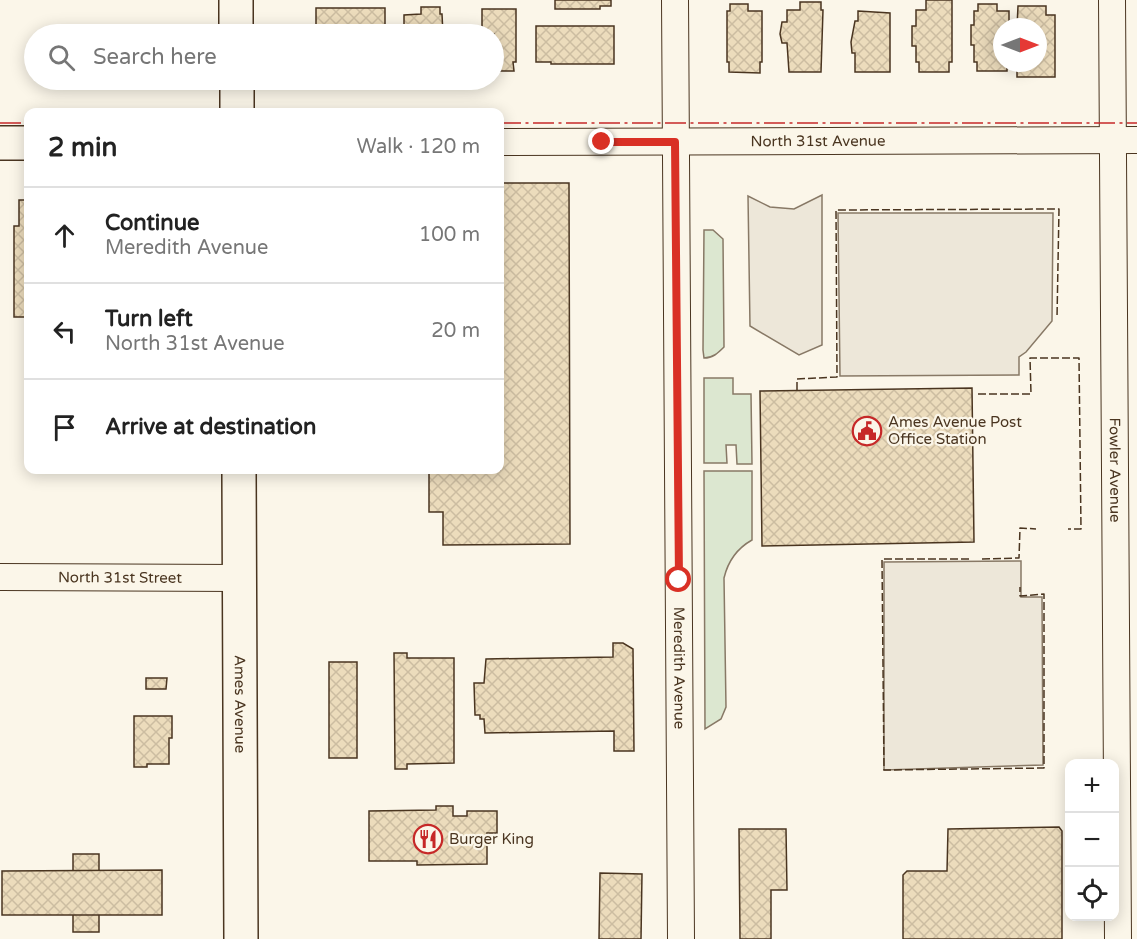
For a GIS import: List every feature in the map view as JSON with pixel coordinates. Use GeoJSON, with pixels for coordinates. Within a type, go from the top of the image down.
{"type":"FeatureCollection","features":[{"type":"Feature","properties":{"kind":"main road"},"geometry":{"type":"LineString","coordinates":[[236,0],[236,24]]}},
{"type":"Feature","properties":{"kind":"main road"},"geometry":{"type":"LineString","coordinates":[[237,90],[237,108]]}},
{"type":"Feature","properties":{"kind":"main road"},"geometry":{"type":"LineString","coordinates":[[0,143],[24,143]]}},
{"type":"Feature","properties":{"kind":"main road","name":"Ames Avenue"},"geometry":{"type":"LineString","coordinates":[[239,474],[241,939]]}},
{"type":"Feature","properties":{"kind":"street","name":"Meredith Avenue"},"geometry":{"type":"LineString","coordinates":[[675,0],[681,939]]}},
{"type":"Feature","properties":{"kind":"street","name":"Fowler Avenue"},"geometry":{"type":"LineString","coordinates":[[1112,0],[1125,140],[1118,939]]}},
{"type":"Feature","properties":{"kind":"street","name":"North 31st Avenue"},"geometry":{"type":"LineString","coordinates":[[504,142],[1125,140]]}},
{"type":"Feature","properties":{"kind":"street","name":"North 31st Street"},"geometry":{"type":"LineString","coordinates":[[0,577],[240,578]]}},
{"type":"Feature","properties":{"kind":"green space"},"geometry":{"type":"Polygon","coordinates":[[[704,230],[713,230],[723,239],[724,347],[707,358],[704,358],[703,350],[704,230]]]}},
{"type":"Feature","properties":{"kind":"green space"},"geometry":{"type":"Polygon","coordinates":[[[704,378],[733,378],[733,394],[751,394],[752,464],[737,464],[736,445],[726,445],[727,463],[704,463],[704,378]]]}},
{"type":"Feature","properties":{"kind":"green space"},"geometry":{"type":"Polygon","coordinates":[[[704,471],[752,471],[752,540],[733,556],[724,578],[726,707],[721,719],[705,729],[704,471]]]}},
{"type":"Feature","properties":{"kind":"shaded area"},"geometry":{"type":"Polygon","coordinates":[[[822,195],[822,345],[799,355],[750,326],[748,196],[770,207],[794,209],[822,195]]]}},
{"type":"Feature","properties":{"kind":"shaded area"},"geometry":{"type":"Polygon","coordinates":[[[838,213],[1053,213],[1052,321],[1019,357],[1019,375],[840,376],[838,213]]]}},
{"type":"Feature","properties":{"kind":"shaded area"},"geometry":{"type":"Polygon","coordinates":[[[1021,561],[1021,597],[1042,597],[1043,765],[884,770],[884,562],[1021,561]]]}},
{"type":"Feature","properties":{"kind":"building"},"geometry":{"type":"Polygon","coordinates":[[[555,0],[611,0],[611,6],[600,6],[600,9],[555,9],[555,0]]]}},
{"type":"Feature","properties":{"kind":"building"},"geometry":{"type":"Polygon","coordinates":[[[926,0],[952,0],[952,62],[949,62],[949,72],[919,72],[919,62],[916,62],[916,46],[912,46],[912,26],[916,26],[916,10],[926,10],[926,0]]]}},
{"type":"Feature","properties":{"kind":"building"},"geometry":{"type":"Polygon","coordinates":[[[800,2],[821,2],[821,10],[823,10],[821,72],[789,72],[787,43],[782,43],[780,34],[782,22],[787,22],[787,10],[800,10],[800,2]]]}},
{"type":"Feature","properties":{"kind":"building"},"geometry":{"type":"Polygon","coordinates":[[[730,4],[748,4],[748,11],[762,11],[760,73],[729,72],[727,11],[730,11],[730,4]]]}},
{"type":"Feature","properties":{"kind":"building"},"geometry":{"type":"Polygon","coordinates":[[[978,4],[997,4],[997,11],[1009,11],[1009,18],[993,18],[993,71],[977,71],[977,62],[974,62],[971,25],[974,25],[974,11],[978,11],[978,4]]]}},
{"type":"Feature","properties":{"kind":"building"},"geometry":{"type":"Polygon","coordinates":[[[1018,6],[1046,6],[1046,15],[1055,15],[1055,77],[1017,77],[1017,72],[1047,72],[1047,18],[1017,18],[1018,6]]]}},
{"type":"Feature","properties":{"kind":"building"},"geometry":{"type":"Polygon","coordinates":[[[421,7],[440,7],[442,24],[404,24],[404,15],[421,14],[421,7]]]}},
{"type":"Feature","properties":{"kind":"building"},"geometry":{"type":"Polygon","coordinates":[[[316,8],[385,8],[385,24],[316,24],[316,8]]]}},
{"type":"Feature","properties":{"kind":"building"},"geometry":{"type":"Polygon","coordinates":[[[482,9],[516,9],[514,71],[504,71],[504,24],[482,24],[482,9]]]}},
{"type":"Feature","properties":{"kind":"building"},"geometry":{"type":"Polygon","coordinates":[[[858,11],[890,13],[890,72],[855,72],[855,53],[852,53],[851,42],[855,21],[858,21],[858,11]]]}},
{"type":"Feature","properties":{"kind":"building"},"geometry":{"type":"Polygon","coordinates":[[[536,26],[614,26],[614,64],[536,62],[536,26]]]}},
{"type":"Feature","properties":{"kind":"building"},"geometry":{"type":"Polygon","coordinates":[[[504,183],[569,183],[570,544],[443,545],[443,512],[429,512],[429,474],[504,474],[504,183]]]}},
{"type":"Feature","properties":{"kind":"building"},"geometry":{"type":"Polygon","coordinates":[[[19,200],[24,200],[24,317],[14,317],[14,226],[19,226],[19,200]]]}},
{"type":"Feature","properties":{"kind":"building","name":"Ames Avenue Post Office Station"},"geometry":{"type":"Polygon","coordinates":[[[972,388],[974,542],[762,546],[760,391],[972,388]]]}},
{"type":"Feature","properties":{"kind":"building"},"geometry":{"type":"Polygon","coordinates":[[[613,643],[623,643],[633,649],[634,751],[614,751],[614,731],[485,733],[484,719],[480,719],[480,715],[475,715],[474,683],[484,683],[486,659],[613,657],[613,643]]]}},
{"type":"Feature","properties":{"kind":"building"},"geometry":{"type":"Polygon","coordinates":[[[394,653],[407,653],[407,658],[454,658],[454,763],[407,764],[407,769],[395,769],[394,653]]]}},
{"type":"Feature","properties":{"kind":"building"},"geometry":{"type":"Polygon","coordinates":[[[329,662],[357,662],[357,758],[329,758],[329,662]]]}},
{"type":"Feature","properties":{"kind":"building"},"geometry":{"type":"Polygon","coordinates":[[[146,678],[167,678],[166,689],[146,689],[146,678]]]}},
{"type":"Feature","properties":{"kind":"building"},"geometry":{"type":"Polygon","coordinates":[[[134,716],[172,716],[169,764],[147,764],[147,767],[134,767],[134,716]]]}},
{"type":"Feature","properties":{"kind":"building"},"geometry":{"type":"Polygon","coordinates":[[[436,806],[453,806],[453,816],[467,816],[467,811],[497,811],[497,833],[487,833],[487,864],[417,865],[417,861],[369,861],[369,811],[436,810],[436,806]]]}},
{"type":"Feature","properties":{"kind":"building"},"geometry":{"type":"Polygon","coordinates":[[[1059,827],[1062,831],[1062,939],[903,939],[903,875],[907,871],[947,871],[948,829],[1059,827]]]}},
{"type":"Feature","properties":{"kind":"building"},"geometry":{"type":"Polygon","coordinates":[[[739,829],[786,829],[787,890],[771,890],[771,939],[740,939],[739,829]]]}},
{"type":"Feature","properties":{"kind":"building"},"geometry":{"type":"Polygon","coordinates":[[[73,854],[99,854],[99,932],[73,932],[73,854]]]}},
{"type":"Feature","properties":{"kind":"building"},"geometry":{"type":"Polygon","coordinates":[[[162,870],[162,915],[2,915],[2,871],[162,870]]]}},
{"type":"Feature","properties":{"kind":"building"},"geometry":{"type":"Polygon","coordinates":[[[600,873],[642,874],[641,939],[599,939],[600,873]]]}},
{"type":"Feature","properties":{"kind":"fence"},"geometry":{"type":"LineString","coordinates":[[797,390],[797,379],[837,377],[836,210],[1059,209],[1057,318]]}},
{"type":"Feature","properties":{"kind":"fence"},"geometry":{"type":"LineString","coordinates":[[978,394],[1031,394],[1030,358],[1079,358],[1081,529],[1068,529]]}},
{"type":"Feature","properties":{"kind":"fence"},"geometry":{"type":"LineString","coordinates":[[982,559],[1019,558],[1020,528],[1036,529]]}},
{"type":"Feature","properties":{"kind":"fence"},"geometry":{"type":"LineString","coordinates":[[969,559],[882,559],[884,770],[1044,768],[1044,594],[1020,596],[1020,587]]}},
{"type":"Feature","properties":{"kind":"power"},"geometry":{"type":"LineString","coordinates":[[0,123],[24,123]]}},
{"type":"Feature","properties":{"kind":"power"},"geometry":{"type":"LineString","coordinates":[[504,123],[1137,123]]}},
{"type":"Feature","properties":{"kind":"place","name":"Ames Avenue Post Office Station"},"geometry":{"type":"Point","coordinates":[867,431]}},
{"type":"Feature","properties":{"kind":"place","name":"Burger King"},"geometry":{"type":"Point","coordinates":[428,839]}},
{"type":"Feature","properties":{"kind":"route"},"geometry":{"type":"LineString","coordinates":[[602,142],[675,142],[679,580]]}}]}
